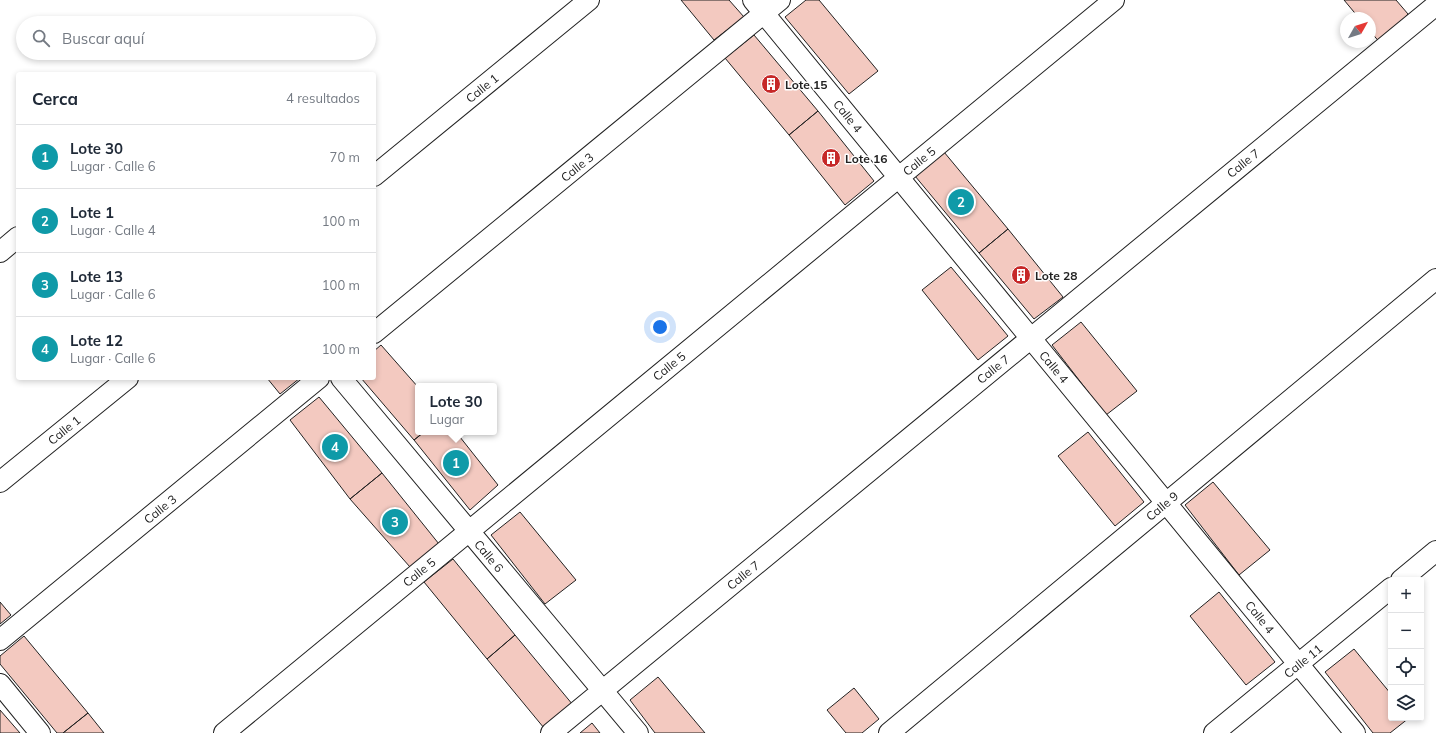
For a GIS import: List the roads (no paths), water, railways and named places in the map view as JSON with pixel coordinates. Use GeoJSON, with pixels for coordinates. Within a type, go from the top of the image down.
{"type":"FeatureCollection","features":[{"type":"Feature","properties":{"kind":"street","name":"Calle 1"},"geometry":{"type":"LineString","coordinates":[[376,174],[590,0]]}},
{"type":"Feature","properties":{"kind":"street","name":"Calle 3"},"geometry":{"type":"LineString","coordinates":[[376,331],[758,7],[780,0]]}},
{"type":"Feature","properties":{"kind":"street","name":"Calle 5"},"geometry":{"type":"LineString","coordinates":[[224,733],[1114,0]]}},
{"type":"Feature","properties":{"kind":"street","name":"Calle 7"},"geometry":{"type":"LineString","coordinates":[[551,733],[1433,6]]}},
{"type":"Feature","properties":{"kind":"street","name":"Calle 4"},"geometry":{"type":"LineString","coordinates":[[758,7],[1356,733]]}},
{"type":"Feature","properties":{"kind":"street"},"geometry":{"type":"LineString","coordinates":[[0,252],[16,239]]}},
{"type":"Feature","properties":{"kind":"street","name":"Calle 9"},"geometry":{"type":"LineString","coordinates":[[889,733],[1436,279]]}},
{"type":"Feature","properties":{"kind":"street","name":"Calle 1"},"geometry":{"type":"LineString","coordinates":[[0,482],[126,380]]}},
{"type":"Feature","properties":{"kind":"street","name":"Calle 3"},"geometry":{"type":"LineString","coordinates":[[0,640],[317,380]]}},
{"type":"Feature","properties":{"kind":"street","name":"Calle 6"},"geometry":{"type":"LineString","coordinates":[[343,380],[638,733]]}},
{"type":"Feature","properties":{"kind":"street"},"geometry":{"type":"LineString","coordinates":[[1405,577],[1436,551]]}},
{"type":"Feature","properties":{"kind":"street","name":"Calle 11"},"geometry":{"type":"LineString","coordinates":[[1214,733],[1388,590]]}},
{"type":"Feature","properties":{"kind":"street"},"geometry":{"type":"LineString","coordinates":[[0,684],[40,733]]}},
{"type":"Feature","properties":{"kind":"place","name":"Lote 15"},"geometry":{"type":"Point","coordinates":[771,84]}},
{"type":"Feature","properties":{"kind":"place","name":"Lote 16"},"geometry":{"type":"Point","coordinates":[831,158]}},
{"type":"Feature","properties":{"kind":"place","name":"Lote 1"},"geometry":{"type":"Point","coordinates":[961,202]}},
{"type":"Feature","properties":{"kind":"place","name":"Lote 28"},"geometry":{"type":"Point","coordinates":[1021,275]}},
{"type":"Feature","properties":{"kind":"place","name":"Lote 12"},"geometry":{"type":"Point","coordinates":[335,447]}},
{"type":"Feature","properties":{"kind":"place","name":"Lote 30"},"geometry":{"type":"Point","coordinates":[456,463]}},
{"type":"Feature","properties":{"kind":"place","name":"Lote 13"},"geometry":{"type":"Point","coordinates":[395,522]}}]}
